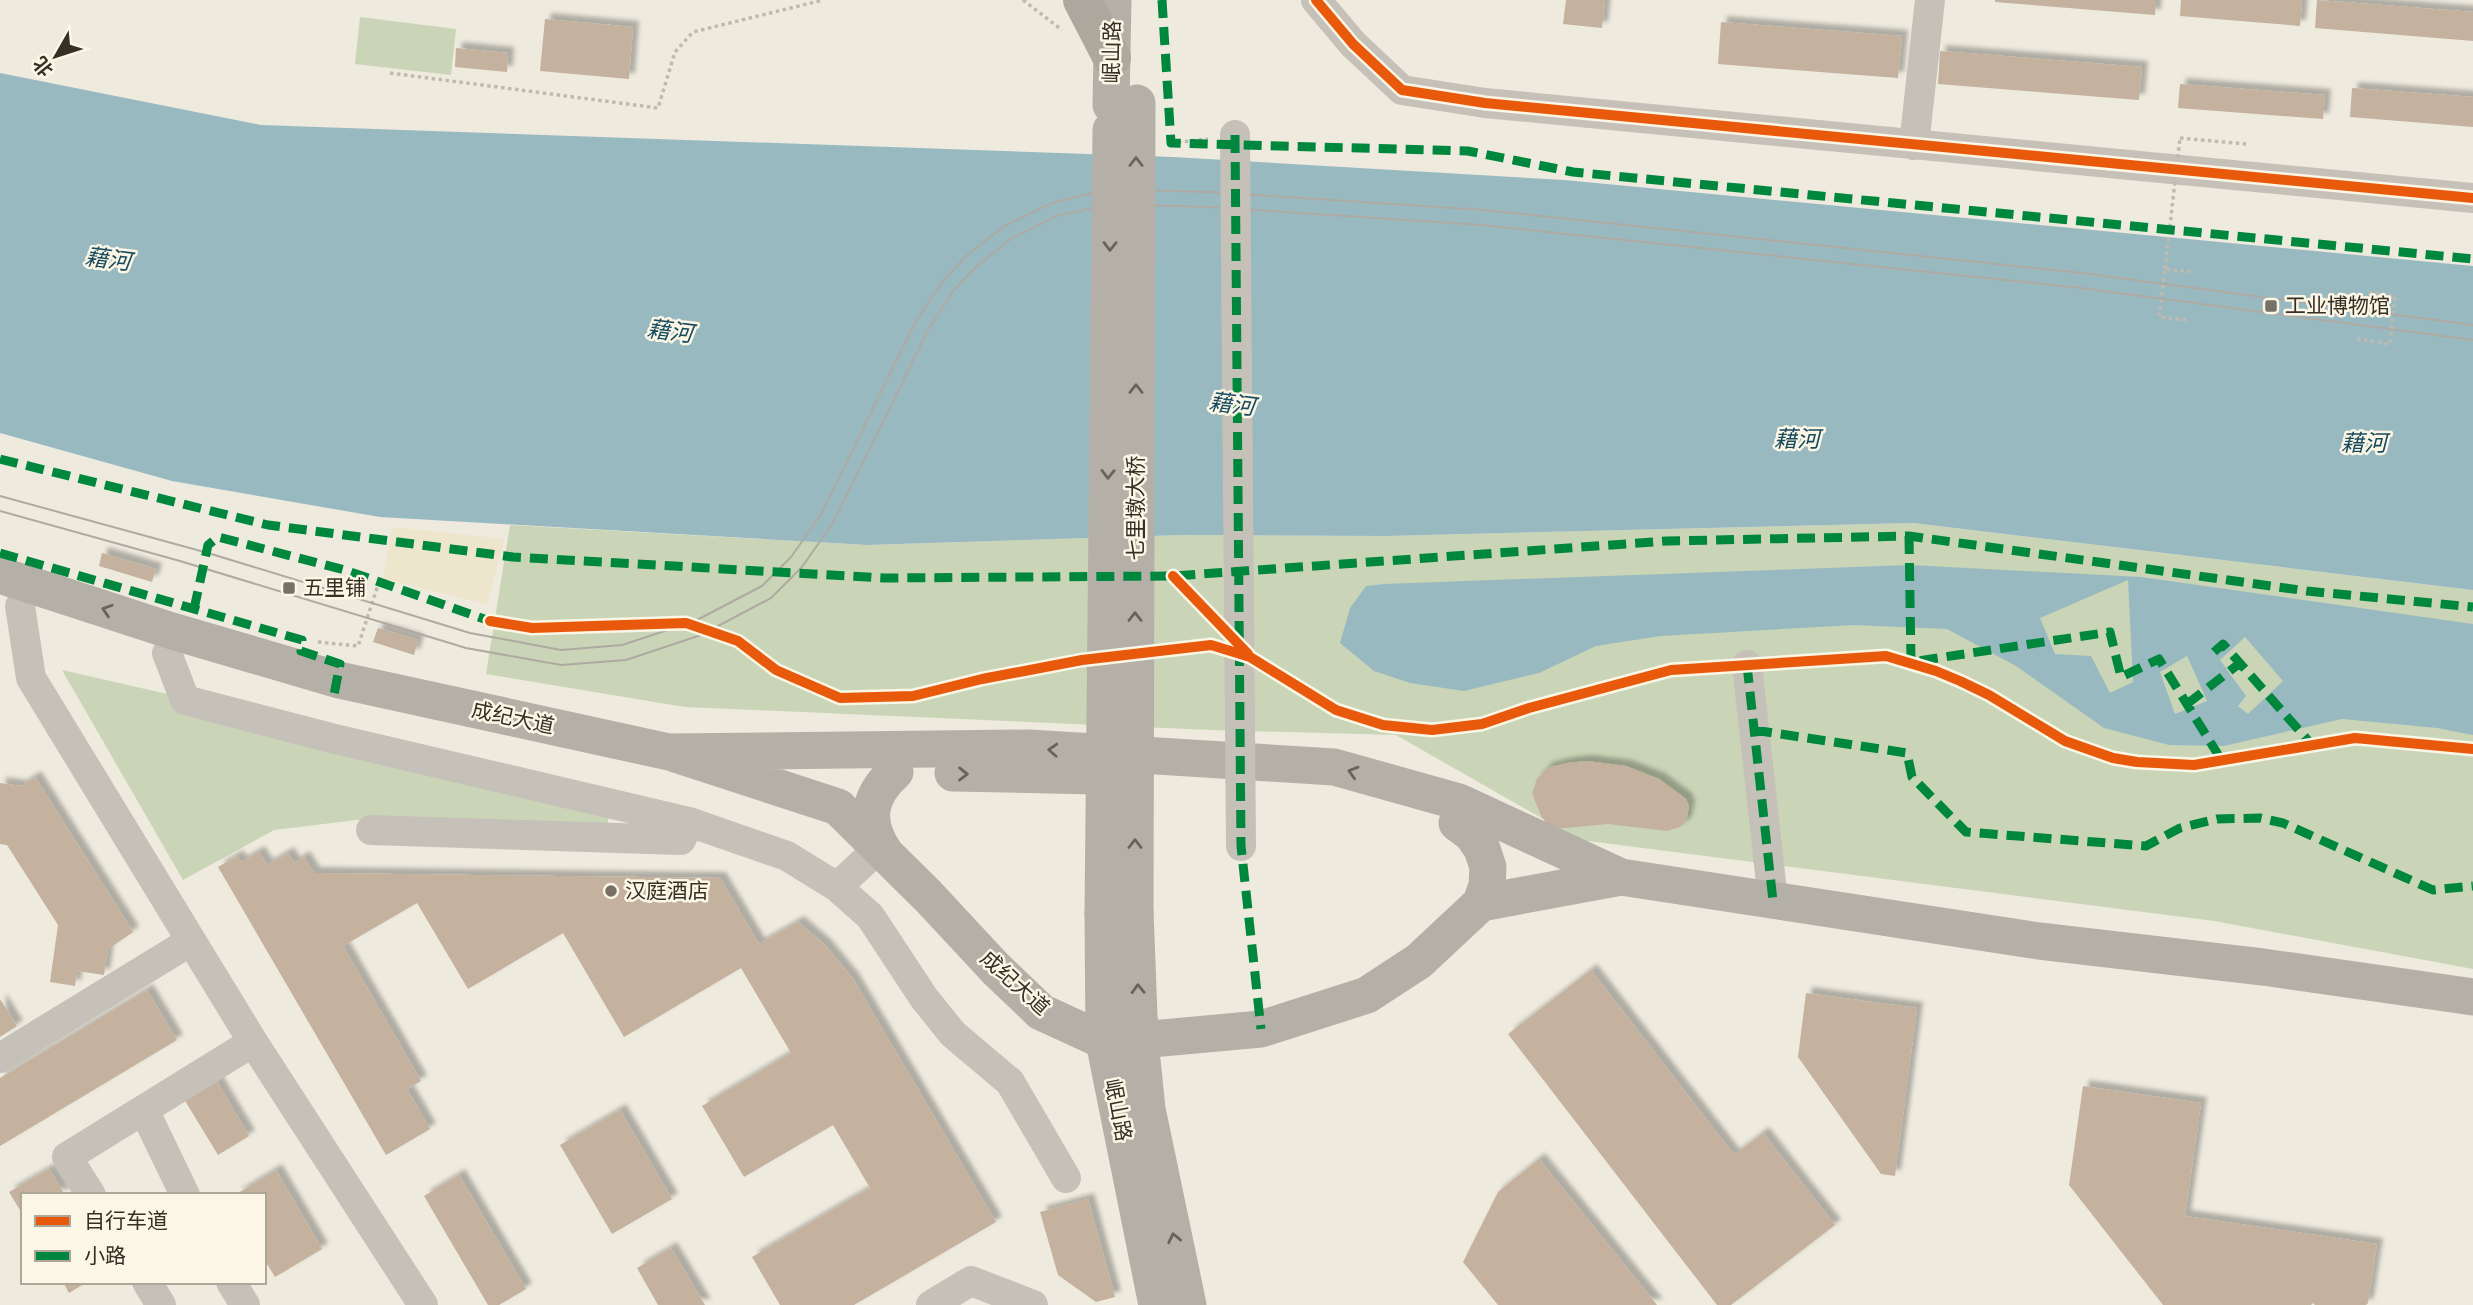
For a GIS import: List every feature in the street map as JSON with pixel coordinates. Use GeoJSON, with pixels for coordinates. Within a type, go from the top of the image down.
{"type":"FeatureCollection","features":[{"type":"Feature","properties":{"kind":"highway"},"geometry":{"type":"LineString","coordinates":[[1082,0],[1112,58]]}},
{"type":"Feature","properties":{"kind":"main road","name":"岷山路"},"geometry":{"type":"LineString","coordinates":[[1113,0],[1112,58],[1124,104]]}},
{"type":"Feature","properties":{"kind":"main road","name":"岷山路"},"geometry":{"type":"LineString","coordinates":[[1124,104],[1136,0]]}},
{"type":"Feature","properties":{"kind":"main road","name":"七里墩大桥"},"geometry":{"type":"LineString","coordinates":[[1119,913],[1124,104]]}},
{"type":"Feature","properties":{"kind":"main road","name":"成纪大道"},"geometry":{"type":"LineString","coordinates":[[0,575],[172,631],[339,680],[675,763],[738,774],[838,807],[875,857]]}},
{"type":"Feature","properties":{"kind":"main road","name":"成纪大道"},"geometry":{"type":"LineString","coordinates":[[10,603],[167,653],[333,700],[663,769],[675,763],[834,830],[928,896],[996,969],[1041,1012],[1104,1041]]}},
{"type":"Feature","properties":{"kind":"main road"},"geometry":{"type":"LineString","coordinates":[[675,763],[1029,748],[1334,767],[1459,802],[1607,880]]}},
{"type":"Feature","properties":{"kind":"main road"},"geometry":{"type":"LineString","coordinates":[[738,774],[895,772],[1185,778],[1330,792],[1457,823],[1607,880],[1773,901],[2039,941],[2263,967],[2473,998]]}},
{"type":"Feature","properties":{"kind":"main road"},"geometry":{"type":"LineString","coordinates":[[875,857],[877,841],[872,826],[872,811],[879,789],[895,772]]}},
{"type":"Feature","properties":{"kind":"main road"},"geometry":{"type":"LineString","coordinates":[[1140,1040],[1261,1029],[1367,995],[1419,961],[1481,903],[1487,886],[1488,867],[1482,849],[1472,834],[1457,823]]}},
{"type":"Feature","properties":{"kind":"main road"},"geometry":{"type":"LineString","coordinates":[[1481,903],[1607,880]]}},
{"type":"Feature","properties":{"kind":"main road","name":"岷山路"},"geometry":{"type":"LineString","coordinates":[[1119,913],[1140,1040],[1147,1109],[1188,1305]]}},
{"type":"Feature","properties":{"kind":"main road","name":"岷山路"},"geometry":{"type":"LineString","coordinates":[[1119,913],[1104,1041],[1157,1305]]}},
{"type":"Feature","properties":{"kind":"street"},"geometry":{"type":"LineString","coordinates":[[1316,0],[1353,44],[1402,90],[1485,103],[2473,198]]}},
{"type":"Feature","properties":{"kind":"street"},"geometry":{"type":"LineString","coordinates":[[1914,145],[1930,0]]}},
{"type":"Feature","properties":{"kind":"street"},"geometry":{"type":"LineString","coordinates":[[1235,135],[1241,846]]}},
{"type":"Feature","properties":{"kind":"street"},"geometry":{"type":"LineString","coordinates":[[10,603],[32,678],[253,1042],[423,1305]]}},
{"type":"Feature","properties":{"kind":"street"},"geometry":{"type":"LineString","coordinates":[[167,653],[185,700],[331,738],[689,822],[787,856],[836,887],[870,916],[924,999],[953,1034],[1010,1082],[1066,1178]]}},
{"type":"Feature","properties":{"kind":"street"},"geometry":{"type":"LineString","coordinates":[[1747,665],[1773,901]]}},
{"type":"Feature","properties":{"kind":"street"},"geometry":{"type":"LineString","coordinates":[[371,830],[681,840],[689,822]]}},
{"type":"Feature","properties":{"kind":"street"},"geometry":{"type":"LineString","coordinates":[[836,887],[875,857]]}},
{"type":"Feature","properties":{"kind":"street"},"geometry":{"type":"LineString","coordinates":[[0,1059],[191,941]]}},
{"type":"Feature","properties":{"kind":"street"},"geometry":{"type":"LineString","coordinates":[[89,1193],[67,1157],[253,1042]]}},
{"type":"Feature","properties":{"kind":"street"},"geometry":{"type":"LineString","coordinates":[[144,1110],[184,1193]]}},
{"type":"Feature","properties":{"kind":"street"},"geometry":{"type":"LineString","coordinates":[[931,1305],[971,1281],[1033,1305]]}},
{"type":"Feature","properties":{"kind":"street"},"geometry":{"type":"LineString","coordinates":[[148,1284],[161,1305]]}},
{"type":"Feature","properties":{"kind":"street"},"geometry":{"type":"LineString","coordinates":[[232,1284],[245,1305]]}},
{"type":"Feature","properties":{"kind":"path"},"geometry":{"type":"LineString","coordinates":[[390,74],[658,108],[675,52],[694,32],[823,0]]}},
{"type":"Feature","properties":{"kind":"path"},"geometry":{"type":"LineString","coordinates":[[1171,143],[1235,135]]}},
{"type":"Feature","properties":{"kind":"path"},"geometry":{"type":"LineString","coordinates":[[2186,320],[2159,317],[2180,138],[2246,144]]}},
{"type":"Feature","properties":{"kind":"path"},"geometry":{"type":"LineString","coordinates":[[2165,269],[2194,272]]}},
{"type":"Feature","properties":{"kind":"path"},"geometry":{"type":"LineString","coordinates":[[2357,339],[2390,344],[2395,296],[2365,292]]}},
{"type":"Feature","properties":{"kind":"path"},"geometry":{"type":"LineString","coordinates":[[313,641],[358,646],[379,582]]}},
{"type":"Feature","properties":{"kind":"green space"},"geometry":{"type":"Polygon","coordinates":[[[360,17],[456,29],[451,75],[355,64],[360,17]]]}},
{"type":"Feature","properties":{"kind":"green space"},"geometry":{"type":"Polygon","coordinates":[[[1913,523],[2473,590],[2473,969],[2214,921],[1580,840],[1396,735],[1211,730],[685,707],[486,674],[510,525],[867,545],[1183,535],[1387,536],[1913,523]]]}},
{"type":"Feature","properties":{"kind":"green space"},"geometry":{"type":"Polygon","coordinates":[[[62,670],[613,796],[606,831],[357,820],[274,830],[183,880],[62,670]]]}},
{"type":"Feature","properties":{"kind":"shaded area"},"geometry":{"type":"Polygon","coordinates":[[[392,527],[505,539],[487,604],[383,579],[392,527]]]}},
{"type":"Feature","properties":{"kind":"water","name":"藉河"},"geometry":{"type":"Polygon","coordinates":[[[0,73],[261,125],[1173,157],[1564,180],[2473,266],[2473,590],[1913,523],[1387,536],[1183,535],[867,545],[380,517],[172,481],[0,433],[0,73]]]}},
{"type":"Feature","properties":{"kind":"water"},"geometry":{"type":"Polygon","coordinates":[[[1910,565],[2141,577],[2473,624],[2473,735],[2437,728],[2342,719],[2224,746],[2169,745],[2104,728],[2016,666],[1947,629],[1853,625],[1661,636],[1596,646],[1539,673],[1464,691],[1410,683],[1374,671],[1340,643],[1350,608],[1366,586],[1910,565]],[[2128,580],[2040,618],[2055,654],[2091,656],[2110,693],[2133,682],[2128,580]],[[2245,637],[2220,660],[2246,696],[2238,706],[2248,714],[2283,681],[2245,637]],[[2187,656],[2160,672],[2175,714],[2207,701],[2187,656]]]}},
{"type":"Feature","properties":{"kind":"building"},"geometry":{"type":"Polygon","coordinates":[[[1566,0],[1605,0],[1602,28],[1563,24],[1566,0]]]}},
{"type":"Feature","properties":{"kind":"building"},"geometry":{"type":"Polygon","coordinates":[[[1995,0],[2156,0],[2155,15],[1995,0]]]}},
{"type":"Feature","properties":{"kind":"building"},"geometry":{"type":"Polygon","coordinates":[[[2181,0],[2302,0],[2300,26],[2180,16],[2181,0]]]}},
{"type":"Feature","properties":{"kind":"building"},"geometry":{"type":"Polygon","coordinates":[[[2317,0],[2473,12],[2473,41],[2315,28],[2317,0]]]}},
{"type":"Feature","properties":{"kind":"building"},"geometry":{"type":"Polygon","coordinates":[[[545,19],[633,27],[629,79],[540,71],[545,19]]]}},
{"type":"Feature","properties":{"kind":"building"},"geometry":{"type":"Polygon","coordinates":[[[1721,22],[1902,36],[1898,78],[1718,64],[1721,22]]]}},
{"type":"Feature","properties":{"kind":"building"},"geometry":{"type":"Polygon","coordinates":[[[456,48],[508,53],[507,72],[455,67],[456,48]]]}},
{"type":"Feature","properties":{"kind":"building"},"geometry":{"type":"Polygon","coordinates":[[[1940,51],[2142,67],[2139,100],[1938,84],[1940,51]]]}},
{"type":"Feature","properties":{"kind":"building"},"geometry":{"type":"Polygon","coordinates":[[[2180,84],[2325,95],[2323,119],[2178,108],[2180,84]]]}},
{"type":"Feature","properties":{"kind":"building"},"geometry":{"type":"Polygon","coordinates":[[[2352,88],[2473,97],[2473,127],[2350,117],[2352,88]]]}},
{"type":"Feature","properties":{"kind":"building"},"geometry":{"type":"Polygon","coordinates":[[[102,553],[156,569],[152,582],[99,566],[102,553]]]}},
{"type":"Feature","properties":{"kind":"building"},"geometry":{"type":"Polygon","coordinates":[[[378,628],[418,640],[414,655],[373,642],[378,628]]]}},
{"type":"Feature","properties":{"kind":"building"},"geometry":{"type":"Polygon","coordinates":[[[1587,761],[1626,766],[1659,779],[1686,799],[1689,806],[1686,822],[1667,831],[1608,824],[1555,829],[1541,816],[1532,793],[1537,779],[1547,768],[1587,761]]]}},
{"type":"Feature","properties":{"kind":"building"},"geometry":{"type":"Polygon","coordinates":[[[35,777],[133,932],[108,949],[104,975],[77,971],[75,986],[50,982],[58,925],[7,845],[0,844],[0,783],[21,786],[35,777]]]}},
{"type":"Feature","properties":{"kind":"building"},"geometry":{"type":"Polygon","coordinates":[[[259,852],[267,865],[288,853],[294,863],[304,857],[314,873],[720,878],[759,944],[798,922],[825,945],[853,979],[996,1222],[854,1305],[780,1305],[752,1257],[870,1188],[833,1125],[744,1177],[702,1106],[791,1053],[741,968],[624,1037],[563,933],[468,989],[417,903],[343,946],[421,1081],[407,1089],[430,1129],[386,1155],[218,867],[237,856],[241,862],[259,852]]]}},
{"type":"Feature","properties":{"kind":"building"},"geometry":{"type":"Polygon","coordinates":[[[1591,970],[1734,1155],[1763,1133],[1835,1225],[1731,1305],[1717,1305],[1508,1034],[1591,970]]]}},
{"type":"Feature","properties":{"kind":"building"},"geometry":{"type":"Polygon","coordinates":[[[147,990],[177,1040],[0,1146],[0,1078],[147,990]]]}},
{"type":"Feature","properties":{"kind":"building"},"geometry":{"type":"Polygon","coordinates":[[[1806,993],[1917,1008],[1895,1176],[1881,1174],[1798,1057],[1806,993]]]}},
{"type":"Feature","properties":{"kind":"building"},"geometry":{"type":"Polygon","coordinates":[[[0,999],[17,1026],[0,1037],[0,999]]]}},
{"type":"Feature","properties":{"kind":"building"},"geometry":{"type":"Polygon","coordinates":[[[216,1080],[249,1136],[218,1155],[184,1099],[216,1080]]]}},
{"type":"Feature","properties":{"kind":"building"},"geometry":{"type":"Polygon","coordinates":[[[2083,1086],[2201,1103],[2185,1216],[2377,1244],[2368,1303],[2163,1305],[2069,1185],[2083,1086]]]}},
{"type":"Feature","properties":{"kind":"building"},"geometry":{"type":"Polygon","coordinates":[[[620,1110],[672,1199],[612,1234],[560,1145],[620,1110]]]}},
{"type":"Feature","properties":{"kind":"building"},"geometry":{"type":"Polygon","coordinates":[[[1539,1159],[1657,1305],[1498,1305],[1463,1262],[1498,1192],[1539,1159]]]}},
{"type":"Feature","properties":{"kind":"building"},"geometry":{"type":"Polygon","coordinates":[[[49,1169],[64,1193],[21,1193],[21,1212],[9,1192],[49,1169]]]}},
{"type":"Feature","properties":{"kind":"building"},"geometry":{"type":"Polygon","coordinates":[[[276,1170],[322,1249],[275,1277],[266,1262],[266,1193],[238,1193],[276,1170]]]}},
{"type":"Feature","properties":{"kind":"building"},"geometry":{"type":"Polygon","coordinates":[[[459,1175],[526,1289],[499,1305],[488,1305],[424,1196],[459,1175]]]}},
{"type":"Feature","properties":{"kind":"building"},"geometry":{"type":"Polygon","coordinates":[[[1088,1199],[1115,1297],[1096,1302],[1058,1275],[1040,1212],[1088,1199]]]}},
{"type":"Feature","properties":{"kind":"building"},"geometry":{"type":"Polygon","coordinates":[[[671,1248],[705,1305],[658,1305],[637,1268],[671,1248]]]}},
{"type":"Feature","properties":{"kind":"building"},"geometry":{"type":"Polygon","coordinates":[[[64,1284],[84,1284],[69,1293],[64,1284]]]}},
{"type":"Feature","properties":{"kind":"tram line"},"geometry":{"type":"LineString","coordinates":[[0,496],[208,553],[470,633],[561,650],[622,645],[695,621],[762,586],[791,557],[820,516],[916,321],[943,281],[966,256],[1003,227],[1052,203],[1107,189],[1210,192],[1484,210],[2082,273],[2473,325]]}},
{"type":"Feature","properties":{"kind":"tram line"},"geometry":{"type":"LineString","coordinates":[[0,511],[180,561],[466,648],[561,665],[626,660],[701,635],[771,598],[802,567],[833,523],[929,328],[954,290],[976,267],[1011,239],[1057,216],[1109,204],[1210,207],[1482,225],[2081,288],[2473,340]]}},
{"type":"Feature","properties":{"kind":"marked path"},"geometry":{"type":"LineString","coordinates":[[1162,0],[1171,143],[1468,151],[1573,172],[2473,259]]}},
{"type":"Feature","properties":{"kind":"marked path"},"geometry":{"type":"LineString","coordinates":[[1235,135],[1241,846],[1261,1029]]}},
{"type":"Feature","properties":{"kind":"marked path"},"geometry":{"type":"LineString","coordinates":[[0,459],[268,525],[513,557],[884,578],[1173,576],[1667,541],[1909,536],[2307,591],[2473,607]]}},
{"type":"Feature","properties":{"kind":"marked path"},"geometry":{"type":"LineString","coordinates":[[1909,536],[1911,662],[2110,632],[2121,677],[2159,659],[2222,761]]}},
{"type":"Feature","properties":{"kind":"marked path"},"geometry":{"type":"LineString","coordinates":[[194,609],[208,545],[218,537],[345,570],[490,621]]}},
{"type":"Feature","properties":{"kind":"marked path"},"geometry":{"type":"LineString","coordinates":[[0,553],[302,640],[301,651],[340,664],[333,700]]}},
{"type":"Feature","properties":{"kind":"marked path"},"geometry":{"type":"LineString","coordinates":[[2214,652],[2223,644],[2312,745]]}},
{"type":"Feature","properties":{"kind":"marked path"},"geometry":{"type":"LineString","coordinates":[[2187,704],[2240,663]]}},
{"type":"Feature","properties":{"kind":"marked path"},"geometry":{"type":"LineString","coordinates":[[1747,665],[1773,901]]}},
{"type":"Feature","properties":{"kind":"marked path"},"geometry":{"type":"LineString","coordinates":[[1754,730],[1907,753],[1912,777],[1966,832],[2146,846],[2180,828],[2217,819],[2260,818],[2283,823],[2433,890],[2473,886]]}},
{"type":"Feature","properties":{"kind":"cycle path"},"geometry":{"type":"LineString","coordinates":[[1316,0],[1353,44],[1402,90],[1485,103],[2473,198]]}},
{"type":"Feature","properties":{"kind":"cycle path"},"geometry":{"type":"LineString","coordinates":[[1173,576],[1248,654]]}},
{"type":"Feature","properties":{"kind":"cycle path"},"geometry":{"type":"LineString","coordinates":[[490,621],[532,628],[686,623],[738,641],[776,670],[840,698],[913,696],[982,679],[1082,660],[1211,645],[1250,657],[1336,710],[1383,725],[1432,730],[1482,724],[1529,708],[1671,670],[1886,656],[1960,681],[1989,695],[2065,741],[2113,758],[2137,762],[2194,765],[2355,738],[2473,749]]}},
{"type":"Feature","properties":{"kind":"place","name":"工业博物馆"},"geometry":{"type":"Point","coordinates":[2271,306]}},
{"type":"Feature","properties":{"kind":"place","name":"五里铺"},"geometry":{"type":"Point","coordinates":[289,588]}},
{"type":"Feature","properties":{"kind":"place","name":"汉庭酒店"},"geometry":{"type":"Point","coordinates":[611,891]}}]}
